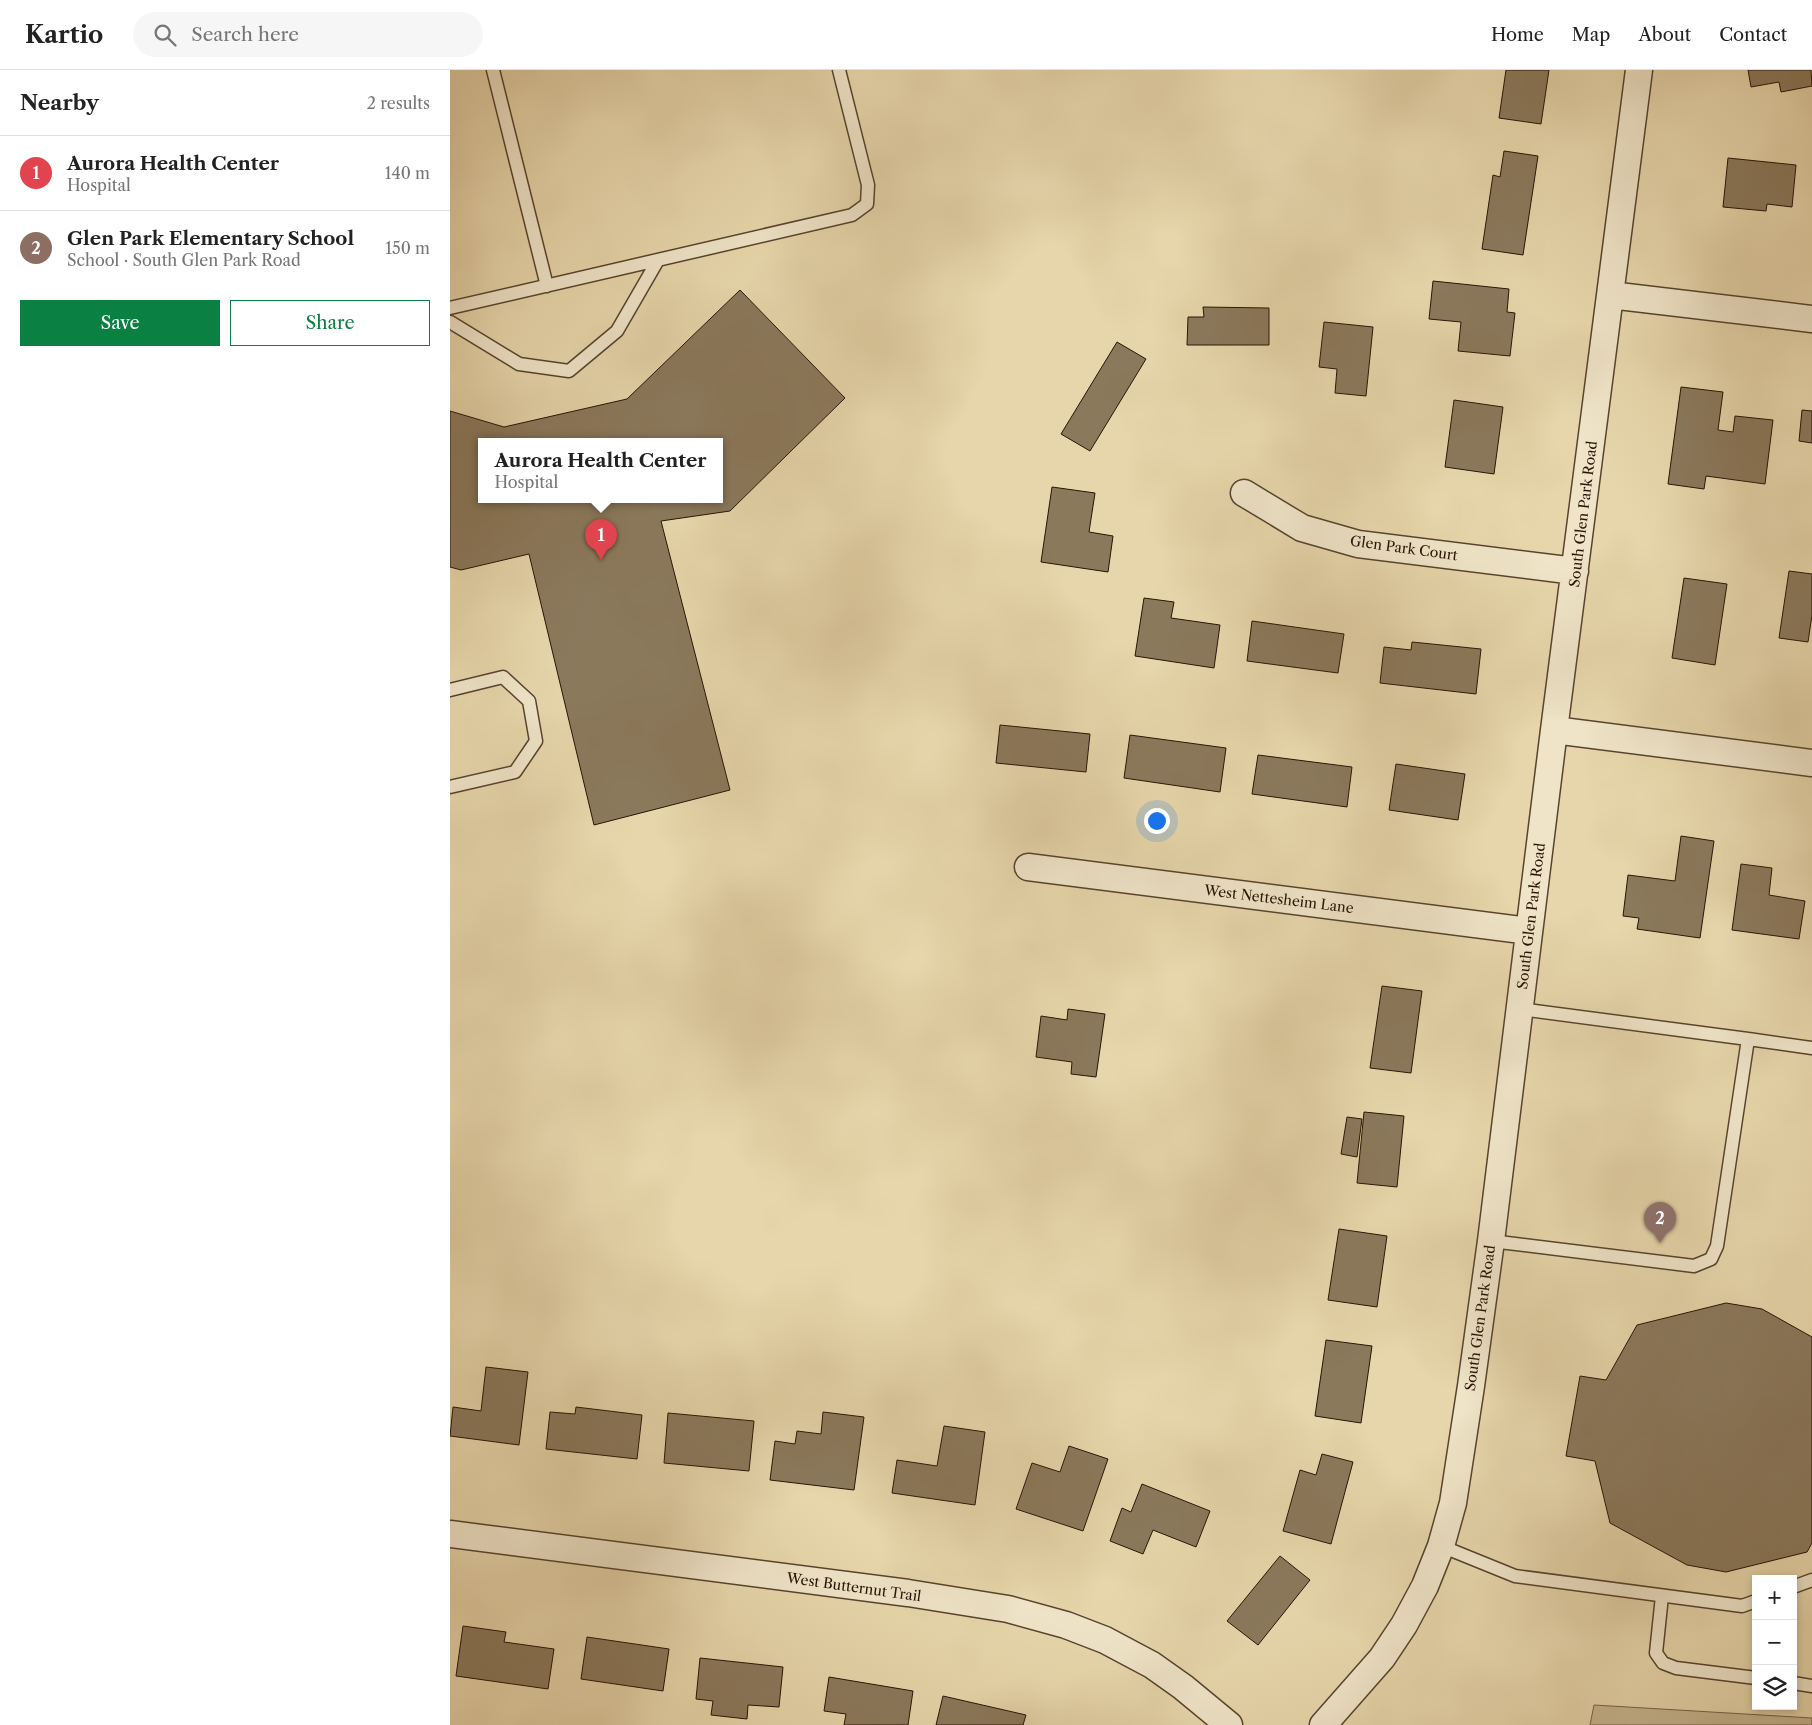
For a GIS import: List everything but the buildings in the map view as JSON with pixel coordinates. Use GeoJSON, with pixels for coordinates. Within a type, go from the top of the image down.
{"type":"FeatureCollection","features":[{"type":"Feature","properties":{"kind":"street","name":"South Glen Park Road"},"geometry":{"type":"LineString","coordinates":[[1323,1725],[1382,1658],[1404,1625],[1425,1586],[1441,1546],[1453,1503],[1491,1240],[1554,730],[1639,70]]}},
{"type":"Feature","properties":{"kind":"street"},"geometry":{"type":"LineString","coordinates":[[1610,295],[1812,319]]}},
{"type":"Feature","properties":{"kind":"street","name":"Glen Park Court"},"geometry":{"type":"LineString","coordinates":[[1244,493],[1302,528],[1358,544],[1576,570]]}},
{"type":"Feature","properties":{"kind":"street"},"geometry":{"type":"LineString","coordinates":[[1554,730],[1812,762]]}},
{"type":"Feature","properties":{"kind":"street","name":"West Nettesheim Lane"},"geometry":{"type":"LineString","coordinates":[[1028,867],[1529,931]]}},
{"type":"Feature","properties":{"kind":"street","name":"West Butternut Trail"},"geometry":{"type":"LineString","coordinates":[[450,1534],[908,1594],[1008,1609],[1066,1625],[1105,1640],[1152,1665],[1183,1687],[1229,1725]]}},
{"type":"Feature","properties":{"kind":"lane"},"geometry":{"type":"LineString","coordinates":[[493,70],[547,286]]}},
{"type":"Feature","properties":{"kind":"lane"},"geometry":{"type":"LineString","coordinates":[[450,308],[852,215],[867,204],[868,185],[839,70]]}},
{"type":"Feature","properties":{"kind":"lane"},"geometry":{"type":"LineString","coordinates":[[450,322],[519,364],[569,371],[617,331],[658,260]]}},
{"type":"Feature","properties":{"kind":"lane"},"geometry":{"type":"LineString","coordinates":[[450,690],[503,677],[529,701],[536,742],[514,772],[450,787]]}},
{"type":"Feature","properties":{"kind":"lane"},"geometry":{"type":"LineString","coordinates":[[1520,1009],[1812,1048]]}},
{"type":"Feature","properties":{"kind":"lane"},"geometry":{"type":"LineString","coordinates":[[1491,1240],[1694,1266],[1711,1259],[1717,1246],[1748,1039]]}},
{"type":"Feature","properties":{"kind":"lane"},"geometry":{"type":"LineString","coordinates":[[1441,1546],[1515,1576],[1742,1606],[1752,1602]]}},
{"type":"Feature","properties":{"kind":"lane"},"geometry":{"type":"LineString","coordinates":[[1797,1586],[1812,1580]]}},
{"type":"Feature","properties":{"kind":"lane"},"geometry":{"type":"LineString","coordinates":[[1662,1596],[1656,1653],[1663,1663],[1676,1668],[1752,1678]]}},
{"type":"Feature","properties":{"kind":"lane"},"geometry":{"type":"LineString","coordinates":[[1797,1684],[1812,1686]]}},
{"type":"Feature","properties":{"kind":"shaded area"},"geometry":{"type":"Polygon","coordinates":[[[1594,1705],[1812,1718],[1812,1725],[1590,1725],[1594,1705]]]}},
{"type":"Feature","properties":{"kind":"place","name":"Aurora Health Center"},"geometry":{"type":"Point","coordinates":[601,560]}},
{"type":"Feature","properties":{"kind":"place","name":"Glen Park Elementary School"},"geometry":{"type":"Point","coordinates":[1660,1243]}}]}
